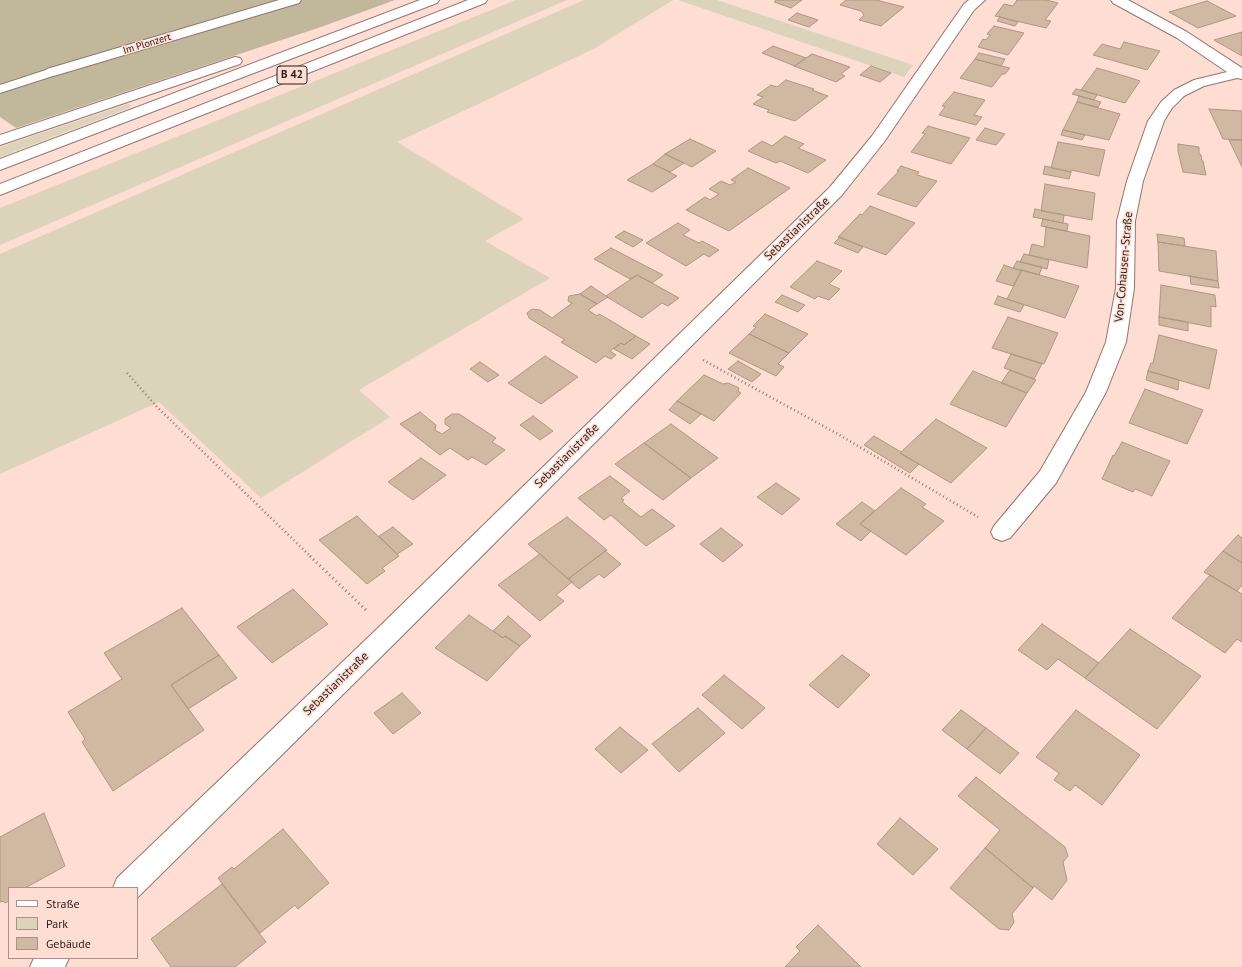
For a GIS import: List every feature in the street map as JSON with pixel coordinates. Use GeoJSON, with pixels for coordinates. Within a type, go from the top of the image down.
{"type":"FeatureCollection","features":[{"type":"Feature","properties":{"kind":"main road","name":"Im Plonzert"},"geometry":{"type":"LineString","coordinates":[[52,72],[294,0]]}},
{"type":"Feature","properties":{"kind":"main road","name":"B 42"},"geometry":{"type":"LineString","coordinates":[[0,165],[432,0]]}},
{"type":"Feature","properties":{"kind":"main road","name":"B 42"},"geometry":{"type":"LineString","coordinates":[[0,190],[480,0]]}},
{"type":"Feature","properties":{"kind":"main road","name":"Sebastianistraße"},"geometry":{"type":"LineString","coordinates":[[128,887],[389,633],[836,191],[857,168],[969,7],[978,0]]}},
{"type":"Feature","properties":{"kind":"main road"},"geometry":{"type":"LineString","coordinates":[[1118,0],[1182,35],[1241,74]]}},
{"type":"Feature","properties":{"kind":"main road"},"geometry":{"type":"LineString","coordinates":[[0,140],[243,58],[352,30]]}},
{"type":"Feature","properties":{"kind":"main road","name":"Von-Cohausen-Straße"},"geometry":{"type":"LineString","coordinates":[[1002,532],[1048,476],[1071,438],[1096,392],[1116,342],[1125,288],[1126,221],[1135,181],[1156,121],[1166,105],[1179,93],[1198,83],[1241,74]]}},
{"type":"Feature","properties":{"kind":"main road"},"geometry":{"type":"LineString","coordinates":[[45,967],[53,959]]}},
{"type":"Feature","properties":{"kind":"lane","name":"Im Plonzert"},"geometry":{"type":"LineString","coordinates":[[0,88],[52,72]]}},
{"type":"Feature","properties":{"kind":"path"},"geometry":{"type":"LineString","coordinates":[[678,346],[836,433],[1002,532]]}},
{"type":"Feature","properties":{"kind":"path"},"geometry":{"type":"LineString","coordinates":[[127,373],[158,407],[389,633]]}},
{"type":"Feature","properties":{"kind":"green space"},"geometry":{"type":"Polygon","coordinates":[[[516,0],[567,0],[0,245],[0,208],[516,0]]]}},
{"type":"Feature","properties":{"kind":"green space"},"geometry":{"type":"Polygon","coordinates":[[[584,0],[673,0],[595,48],[397,142],[524,219],[485,241],[550,278],[359,390],[390,417],[261,498],[159,402],[0,474],[0,254],[584,0]]]}},
{"type":"Feature","properties":{"kind":"green space"},"geometry":{"type":"Polygon","coordinates":[[[678,0],[717,0],[913,65],[904,77],[678,0]]]}},
{"type":"Feature","properties":{"kind":"green space"},"geometry":{"type":"Polygon","coordinates":[[[128,104],[131,105],[129,108],[0,157],[0,147],[128,104]]]}},
{"type":"Feature","properties":{"kind":"shaded area"},"geometry":{"type":"Polygon","coordinates":[[[0,0],[395,0],[321,27],[16,128],[0,117],[0,0]]]}},
{"type":"Feature","properties":{"kind":"building"},"geometry":{"type":"Polygon","coordinates":[[[776,0],[802,0],[791,8],[774,2],[776,0]]]}},
{"type":"Feature","properties":{"kind":"building"},"geometry":{"type":"Polygon","coordinates":[[[846,0],[876,0],[904,7],[881,26],[859,20],[864,15],[861,11],[840,5],[846,0]]]}},
{"type":"Feature","properties":{"kind":"building"},"geometry":{"type":"Polygon","coordinates":[[[1017,0],[1046,0],[1058,3],[1045,20],[1051,21],[1046,28],[995,16],[1004,4],[1013,6],[1017,0]]]}},
{"type":"Feature","properties":{"kind":"building"},"geometry":{"type":"Polygon","coordinates":[[[1207,1],[1236,16],[1198,28],[1169,12],[1207,1]]]}},
{"type":"Feature","properties":{"kind":"building"},"geometry":{"type":"Polygon","coordinates":[[[797,13],[818,20],[809,27],[788,20],[797,13]]]}},
{"type":"Feature","properties":{"kind":"building"},"geometry":{"type":"Polygon","coordinates":[[[1000,17],[1018,22],[1015,26],[997,21],[1000,17]]]}},
{"type":"Feature","properties":{"kind":"building"},"geometry":{"type":"Polygon","coordinates":[[[994,26],[1024,33],[1008,55],[978,47],[983,39],[986,40],[990,35],[987,34],[994,26]]]}},
{"type":"Feature","properties":{"kind":"building"},"geometry":{"type":"Polygon","coordinates":[[[1242,32],[1242,56],[1214,40],[1242,32]]]}},
{"type":"Feature","properties":{"kind":"building"},"geometry":{"type":"Polygon","coordinates":[[[1124,42],[1160,51],[1147,70],[1093,55],[1102,44],[1120,49],[1124,42]]]}},
{"type":"Feature","properties":{"kind":"building"},"geometry":{"type":"Polygon","coordinates":[[[773,46],[806,58],[795,66],[762,53],[773,46]]]}},
{"type":"Feature","properties":{"kind":"building"},"geometry":{"type":"Polygon","coordinates":[[[979,53],[1005,59],[1001,66],[975,59],[979,53]]]}},
{"type":"Feature","properties":{"kind":"building"},"geometry":{"type":"Polygon","coordinates":[[[812,54],[850,67],[841,74],[845,76],[836,82],[794,66],[812,54]]]}},
{"type":"Feature","properties":{"kind":"building"},"geometry":{"type":"Polygon","coordinates":[[[975,59],[1010,68],[1005,74],[1002,74],[992,87],[960,78],[975,59]]]}},
{"type":"Feature","properties":{"kind":"building"},"geometry":{"type":"Polygon","coordinates":[[[871,66],[891,73],[880,82],[860,75],[871,66]]]}},
{"type":"Feature","properties":{"kind":"building"},"geometry":{"type":"Polygon","coordinates":[[[1097,68],[1140,81],[1125,103],[1081,90],[1097,68]]]}},
{"type":"Feature","properties":{"kind":"building"},"geometry":{"type":"Polygon","coordinates":[[[786,80],[814,89],[812,90],[828,96],[795,121],[767,112],[769,110],[753,104],[763,97],[757,95],[771,85],[777,87],[786,80]]]}},
{"type":"Feature","properties":{"kind":"building"},"geometry":{"type":"Polygon","coordinates":[[[1076,89],[1097,95],[1094,100],[1072,94],[1076,89]]]}},
{"type":"Feature","properties":{"kind":"building"},"geometry":{"type":"Polygon","coordinates":[[[954,92],[985,100],[974,115],[982,117],[976,125],[939,115],[945,107],[942,106],[954,92]]]}},
{"type":"Feature","properties":{"kind":"building"},"geometry":{"type":"Polygon","coordinates":[[[1079,96],[1101,102],[1098,107],[1077,102],[1079,96]]]}},
{"type":"Feature","properties":{"kind":"building"},"geometry":{"type":"Polygon","coordinates":[[[1077,102],[1120,114],[1109,140],[1063,130],[1077,102]]]}},
{"type":"Feature","properties":{"kind":"building"},"geometry":{"type":"Polygon","coordinates":[[[1209,109],[1242,111],[1242,140],[1223,139],[1209,109]]]}},
{"type":"Feature","properties":{"kind":"building"},"geometry":{"type":"Polygon","coordinates":[[[928,126],[970,138],[951,164],[911,152],[925,134],[922,133],[928,126]]]}},
{"type":"Feature","properties":{"kind":"building"},"geometry":{"type":"Polygon","coordinates":[[[985,128],[1005,134],[996,145],[976,140],[985,128]]]}},
{"type":"Feature","properties":{"kind":"building"},"geometry":{"type":"Polygon","coordinates":[[[1063,130],[1085,135],[1082,140],[1061,135],[1063,130]]]}},
{"type":"Feature","properties":{"kind":"building"},"geometry":{"type":"Polygon","coordinates":[[[785,136],[804,144],[798,148],[826,160],[808,173],[780,161],[776,163],[748,151],[762,141],[772,146],[785,136]]]}},
{"type":"Feature","properties":{"kind":"building"},"geometry":{"type":"Polygon","coordinates":[[[690,139],[716,151],[692,167],[665,154],[690,139]]]}},
{"type":"Feature","properties":{"kind":"building"},"geometry":{"type":"Polygon","coordinates":[[[1229,140],[1242,140],[1242,167],[1229,140]]]}},
{"type":"Feature","properties":{"kind":"building"},"geometry":{"type":"Polygon","coordinates":[[[1058,142],[1105,150],[1099,176],[1071,170],[1071,172],[1051,168],[1058,142]]]}},
{"type":"Feature","properties":{"kind":"building"},"geometry":{"type":"Polygon","coordinates":[[[1178,144],[1199,147],[1199,154],[1201,155],[1203,161],[1206,175],[1183,172],[1178,151],[1178,144]]]}},
{"type":"Feature","properties":{"kind":"building"},"geometry":{"type":"Polygon","coordinates":[[[665,154],[684,163],[670,172],[653,164],[665,154]]]}},
{"type":"Feature","properties":{"kind":"building"},"geometry":{"type":"Polygon","coordinates":[[[653,164],[677,176],[652,192],[627,180],[653,164]]]}},
{"type":"Feature","properties":{"kind":"building"},"geometry":{"type":"Polygon","coordinates":[[[901,166],[919,172],[917,175],[937,181],[916,207],[877,194],[899,171],[897,171],[901,166]]]}},
{"type":"Feature","properties":{"kind":"building"},"geometry":{"type":"Polygon","coordinates":[[[1045,166],[1071,172],[1069,179],[1043,174],[1045,166]]]}},
{"type":"Feature","properties":{"kind":"building"},"geometry":{"type":"Polygon","coordinates":[[[748,168],[790,188],[729,231],[686,210],[705,197],[710,200],[719,194],[709,189],[721,181],[730,185],[736,182],[731,180],[748,168]]]}},
{"type":"Feature","properties":{"kind":"building"},"geometry":{"type":"Polygon","coordinates":[[[1045,184],[1095,193],[1092,220],[1041,211],[1045,184]]]}},
{"type":"Feature","properties":{"kind":"building"},"geometry":{"type":"Polygon","coordinates":[[[870,206],[915,223],[886,255],[838,237],[860,214],[862,215],[870,206]]]}},
{"type":"Feature","properties":{"kind":"building"},"geometry":{"type":"Polygon","coordinates":[[[1035,209],[1064,215],[1063,223],[1033,217],[1035,209]]]}},
{"type":"Feature","properties":{"kind":"building"},"geometry":{"type":"Polygon","coordinates":[[[1043,219],[1068,224],[1067,231],[1041,226],[1043,219]]]}},
{"type":"Feature","properties":{"kind":"building"},"geometry":{"type":"Polygon","coordinates":[[[678,223],[690,230],[683,235],[699,243],[702,241],[719,250],[709,257],[704,254],[686,266],[646,243],[678,223]]]}},
{"type":"Feature","properties":{"kind":"building"},"geometry":{"type":"Polygon","coordinates":[[[1046,227],[1090,236],[1087,268],[1029,255],[1032,244],[1044,247],[1046,227]]]}},
{"type":"Feature","properties":{"kind":"building"},"geometry":{"type":"Polygon","coordinates":[[[624,231],[643,240],[633,247],[615,237],[624,231]]]}},
{"type":"Feature","properties":{"kind":"building"},"geometry":{"type":"Polygon","coordinates":[[[1157,234],[1184,238],[1185,246],[1158,242],[1157,234]]]}},
{"type":"Feature","properties":{"kind":"building"},"geometry":{"type":"Polygon","coordinates":[[[840,237],[863,247],[858,253],[834,243],[840,237]]]}},
{"type":"Feature","properties":{"kind":"building"},"geometry":{"type":"Polygon","coordinates":[[[1158,242],[1216,251],[1218,281],[1159,271],[1158,242]]]}},
{"type":"Feature","properties":{"kind":"building"},"geometry":{"type":"Polygon","coordinates":[[[611,248],[663,275],[652,283],[637,275],[630,279],[594,259],[611,248]]]}},
{"type":"Feature","properties":{"kind":"building"},"geometry":{"type":"Polygon","coordinates":[[[1024,254],[1049,260],[1047,269],[1020,262],[1024,254]]]}},
{"type":"Feature","properties":{"kind":"building"},"geometry":{"type":"Polygon","coordinates":[[[817,261],[842,271],[829,284],[840,289],[829,300],[818,296],[815,299],[790,287],[817,261]]]}},
{"type":"Feature","properties":{"kind":"building"},"geometry":{"type":"Polygon","coordinates":[[[1017,261],[1042,267],[1039,275],[1013,268],[1017,261]]]}},
{"type":"Feature","properties":{"kind":"building"},"geometry":{"type":"Polygon","coordinates":[[[1004,265],[1021,271],[1013,286],[996,281],[1004,265]]]}},
{"type":"Feature","properties":{"kind":"building"},"geometry":{"type":"Polygon","coordinates":[[[1022,270],[1079,286],[1065,318],[1007,299],[1022,270]]]}},
{"type":"Feature","properties":{"kind":"building"},"geometry":{"type":"Polygon","coordinates":[[[637,275],[679,298],[668,306],[662,303],[642,318],[606,296],[637,275]]]}},
{"type":"Feature","properties":{"kind":"building"},"geometry":{"type":"Polygon","coordinates":[[[1190,276],[1218,281],[1219,288],[1191,284],[1190,276]]]}},
{"type":"Feature","properties":{"kind":"building"},"geometry":{"type":"Polygon","coordinates":[[[1161,285],[1215,295],[1216,307],[1211,306],[1211,327],[1159,317],[1161,285]]]}},
{"type":"Feature","properties":{"kind":"building"},"geometry":{"type":"Polygon","coordinates":[[[591,286],[608,297],[597,304],[580,294],[591,286]]]}},
{"type":"Feature","properties":{"kind":"building"},"geometry":{"type":"Polygon","coordinates":[[[580,294],[597,304],[588,310],[597,316],[599,314],[636,336],[624,345],[621,343],[610,351],[616,355],[611,359],[605,356],[596,363],[561,342],[565,340],[529,318],[527,313],[532,309],[540,310],[552,318],[572,303],[568,301],[569,296],[580,294]]]}},
{"type":"Feature","properties":{"kind":"building"},"geometry":{"type":"Polygon","coordinates":[[[782,295],[805,305],[798,312],[775,302],[782,295]]]}},
{"type":"Feature","properties":{"kind":"building"},"geometry":{"type":"Polygon","coordinates":[[[998,296],[1024,305],[1020,312],[994,304],[998,296]]]}},
{"type":"Feature","properties":{"kind":"building"},"geometry":{"type":"Polygon","coordinates":[[[765,314],[808,334],[789,353],[749,334],[756,327],[753,326],[765,314]]]}},
{"type":"Feature","properties":{"kind":"building"},"geometry":{"type":"Polygon","coordinates":[[[1008,317],[1058,333],[1044,364],[992,348],[1008,317]]]}},
{"type":"Feature","properties":{"kind":"building"},"geometry":{"type":"Polygon","coordinates":[[[1159,317],[1188,322],[1188,331],[1159,325],[1159,317]]]}},
{"type":"Feature","properties":{"kind":"building"},"geometry":{"type":"Polygon","coordinates":[[[749,334],[789,353],[778,364],[784,367],[776,376],[729,353],[749,334]]]}},
{"type":"Feature","properties":{"kind":"building"},"geometry":{"type":"Polygon","coordinates":[[[1159,335],[1217,350],[1209,389],[1148,371],[1151,363],[1153,363],[1159,335]]]}},
{"type":"Feature","properties":{"kind":"building"},"geometry":{"type":"Polygon","coordinates":[[[636,336],[650,344],[632,359],[614,349],[621,343],[624,345],[636,336]]]}},
{"type":"Feature","properties":{"kind":"building"},"geometry":{"type":"Polygon","coordinates":[[[1011,354],[1042,364],[1034,379],[1004,368],[1011,354]]]}},
{"type":"Feature","properties":{"kind":"building"},"geometry":{"type":"Polygon","coordinates":[[[545,356],[578,377],[541,404],[508,383],[545,356]]]}},
{"type":"Feature","properties":{"kind":"building"},"geometry":{"type":"Polygon","coordinates":[[[738,361],[761,374],[752,382],[728,369],[738,361]]]}},
{"type":"Feature","properties":{"kind":"building"},"geometry":{"type":"Polygon","coordinates":[[[480,362],[499,375],[488,382],[470,369],[480,362]]]}},
{"type":"Feature","properties":{"kind":"building"},"geometry":{"type":"Polygon","coordinates":[[[1010,370],[1036,380],[1027,393],[1001,383],[1010,370]]]}},
{"type":"Feature","properties":{"kind":"building"},"geometry":{"type":"Polygon","coordinates":[[[973,371],[1027,393],[1006,427],[950,404],[973,371]]]}},
{"type":"Feature","properties":{"kind":"building"},"geometry":{"type":"Polygon","coordinates":[[[1148,371],[1179,380],[1178,390],[1146,380],[1148,371]]]}},
{"type":"Feature","properties":{"kind":"building"},"geometry":{"type":"Polygon","coordinates":[[[704,375],[723,384],[728,383],[739,388],[738,391],[741,393],[714,421],[677,401],[704,375]]]}},
{"type":"Feature","properties":{"kind":"building"},"geometry":{"type":"Polygon","coordinates":[[[1145,389],[1203,410],[1187,444],[1129,423],[1145,389]]]}},
{"type":"Feature","properties":{"kind":"building"},"geometry":{"type":"Polygon","coordinates":[[[677,401],[701,414],[690,424],[669,410],[677,401]]]}},
{"type":"Feature","properties":{"kind":"building"},"geometry":{"type":"Polygon","coordinates":[[[420,412],[436,425],[435,430],[442,434],[451,428],[445,424],[445,419],[452,414],[459,414],[496,438],[492,442],[505,450],[486,465],[472,457],[468,460],[450,448],[440,455],[400,424],[420,412]]]}},
{"type":"Feature","properties":{"kind":"building"},"geometry":{"type":"Polygon","coordinates":[[[533,416],[553,431],[540,440],[520,425],[533,416]]]}},
{"type":"Feature","properties":{"kind":"building"},"geometry":{"type":"Polygon","coordinates":[[[936,419],[987,448],[951,483],[900,453],[936,419]]]}},
{"type":"Feature","properties":{"kind":"building"},"geometry":{"type":"Polygon","coordinates":[[[671,424],[718,458],[691,478],[644,443],[671,424]]]}},
{"type":"Feature","properties":{"kind":"building"},"geometry":{"type":"Polygon","coordinates":[[[874,436],[919,464],[910,473],[864,445],[874,436]]]}},
{"type":"Feature","properties":{"kind":"building"},"geometry":{"type":"Polygon","coordinates":[[[1122,442],[1170,461],[1152,496],[1135,489],[1133,492],[1102,479],[1113,455],[1114,456],[1122,442]]]}},
{"type":"Feature","properties":{"kind":"building"},"geometry":{"type":"Polygon","coordinates":[[[644,443],[691,478],[663,500],[615,464],[644,443]]]}},
{"type":"Feature","properties":{"kind":"building"},"geometry":{"type":"Polygon","coordinates":[[[421,458],[446,475],[413,500],[388,482],[421,458]]]}},
{"type":"Feature","properties":{"kind":"building"},"geometry":{"type":"Polygon","coordinates":[[[610,476],[630,491],[621,498],[624,500],[622,502],[641,517],[652,509],[675,526],[646,546],[611,515],[604,520],[578,498],[610,476]]]}},
{"type":"Feature","properties":{"kind":"building"},"geometry":{"type":"Polygon","coordinates":[[[776,483],[800,499],[782,515],[757,497],[776,483]]]}},
{"type":"Feature","properties":{"kind":"building"},"geometry":{"type":"Polygon","coordinates":[[[901,488],[926,504],[922,507],[944,521],[906,555],[860,524],[901,488]]]}},
{"type":"Feature","properties":{"kind":"building"},"geometry":{"type":"Polygon","coordinates":[[[862,502],[875,511],[860,524],[871,531],[861,541],[836,524],[862,502]]]}},
{"type":"Feature","properties":{"kind":"building"},"geometry":{"type":"Polygon","coordinates":[[[357,516],[399,556],[382,568],[385,571],[367,584],[319,540],[357,516]]]}},
{"type":"Feature","properties":{"kind":"building"},"geometry":{"type":"Polygon","coordinates":[[[567,517],[607,550],[568,579],[528,544],[567,517]]]}},
{"type":"Feature","properties":{"kind":"building"},"geometry":{"type":"Polygon","coordinates":[[[393,527],[413,544],[397,554],[379,536],[393,527]]]}},
{"type":"Feature","properties":{"kind":"building"},"geometry":{"type":"Polygon","coordinates":[[[721,528],[743,545],[723,562],[700,544],[721,528]]]}},
{"type":"Feature","properties":{"kind":"building"},"geometry":{"type":"Polygon","coordinates":[[[1238,535],[1242,538],[1242,563],[1223,551],[1238,535]]]}},
{"type":"Feature","properties":{"kind":"building"},"geometry":{"type":"Polygon","coordinates":[[[605,551],[621,564],[604,578],[599,574],[579,589],[568,579],[605,551]]]}},
{"type":"Feature","properties":{"kind":"building"},"geometry":{"type":"Polygon","coordinates":[[[1223,551],[1242,563],[1242,585],[1237,591],[1204,572],[1223,551]]]}},
{"type":"Feature","properties":{"kind":"building"},"geometry":{"type":"Polygon","coordinates":[[[540,554],[572,582],[556,595],[564,601],[540,621],[498,585],[540,554]]]}},
{"type":"Feature","properties":{"kind":"building"},"geometry":{"type":"Polygon","coordinates":[[[1210,575],[1242,594],[1242,642],[1237,639],[1225,653],[1172,618],[1210,575]]]}},
{"type":"Feature","properties":{"kind":"building"},"geometry":{"type":"Polygon","coordinates":[[[293,589],[328,624],[272,663],[237,627],[293,589]]]}},
{"type":"Feature","properties":{"kind":"building"},"geometry":{"type":"Polygon","coordinates":[[[182,608],[219,655],[171,685],[204,730],[113,791],[82,742],[85,739],[68,712],[122,679],[104,653],[182,608]]]}},
{"type":"Feature","properties":{"kind":"building"},"geometry":{"type":"Polygon","coordinates":[[[469,615],[503,638],[505,636],[520,646],[487,681],[435,648],[469,615]]]}},
{"type":"Feature","properties":{"kind":"building"},"geometry":{"type":"Polygon","coordinates":[[[508,616],[531,636],[520,646],[505,636],[503,638],[493,631],[508,616]]]}},
{"type":"Feature","properties":{"kind":"building"},"geometry":{"type":"Polygon","coordinates":[[[1042,624],[1099,663],[1085,678],[1058,659],[1047,670],[1018,650],[1042,624]]]}},
{"type":"Feature","properties":{"kind":"building"},"geometry":{"type":"Polygon","coordinates":[[[1130,629],[1201,676],[1157,729],[1085,678],[1130,629]]]}},
{"type":"Feature","properties":{"kind":"building"},"geometry":{"type":"Polygon","coordinates":[[[219,655],[237,678],[188,709],[171,685],[219,655]]]}},
{"type":"Feature","properties":{"kind":"building"},"geometry":{"type":"Polygon","coordinates":[[[842,655],[870,675],[838,708],[809,685],[842,655]]]}},
{"type":"Feature","properties":{"kind":"building"},"geometry":{"type":"Polygon","coordinates":[[[724,675],[765,708],[742,729],[702,695],[724,675]]]}},
{"type":"Feature","properties":{"kind":"building"},"geometry":{"type":"Polygon","coordinates":[[[402,693],[421,713],[393,734],[374,713],[402,693]]]}},
{"type":"Feature","properties":{"kind":"building"},"geometry":{"type":"Polygon","coordinates":[[[698,708],[725,733],[679,772],[652,744],[698,708]]]}},
{"type":"Feature","properties":{"kind":"building"},"geometry":{"type":"Polygon","coordinates":[[[961,710],[986,728],[967,749],[942,730],[961,710]]]}},
{"type":"Feature","properties":{"kind":"building"},"geometry":{"type":"Polygon","coordinates":[[[1076,710],[1140,755],[1102,805],[1075,785],[1070,791],[1054,780],[1059,773],[1036,757],[1076,710]]]}},
{"type":"Feature","properties":{"kind":"building"},"geometry":{"type":"Polygon","coordinates":[[[620,727],[648,750],[621,773],[595,749],[620,727]]]}},
{"type":"Feature","properties":{"kind":"building"},"geometry":{"type":"Polygon","coordinates":[[[986,728],[1019,753],[1000,774],[967,749],[986,728]]]}},
{"type":"Feature","properties":{"kind":"building"},"geometry":{"type":"Polygon","coordinates":[[[976,777],[1065,847],[1068,856],[1063,862],[1067,880],[1052,900],[1034,886],[1033,888],[985,848],[1000,830],[958,796],[976,777]]]}},
{"type":"Feature","properties":{"kind":"building"},"geometry":{"type":"Polygon","coordinates":[[[44,813],[65,866],[27,887],[8,887],[8,902],[5,903],[3,901],[0,902],[0,837],[44,813]]]}},
{"type":"Feature","properties":{"kind":"building"},"geometry":{"type":"Polygon","coordinates":[[[900,818],[938,849],[913,875],[877,844],[900,818]]]}},
{"type":"Feature","properties":{"kind":"building"},"geometry":{"type":"Polygon","coordinates":[[[283,829],[329,883],[298,909],[295,905],[260,933],[218,878],[232,867],[234,869],[283,829]]]}},
{"type":"Feature","properties":{"kind":"building"},"geometry":{"type":"Polygon","coordinates":[[[985,848],[1033,888],[1012,914],[1014,922],[1009,930],[999,929],[950,888],[985,848]]]}},
{"type":"Feature","properties":{"kind":"building"},"geometry":{"type":"Polygon","coordinates":[[[222,884],[266,942],[235,967],[171,967],[151,939],[222,884]]]}},
{"type":"Feature","properties":{"kind":"building"},"geometry":{"type":"Polygon","coordinates":[[[818,925],[861,967],[785,967],[800,951],[796,947],[818,925]]]}}]}
